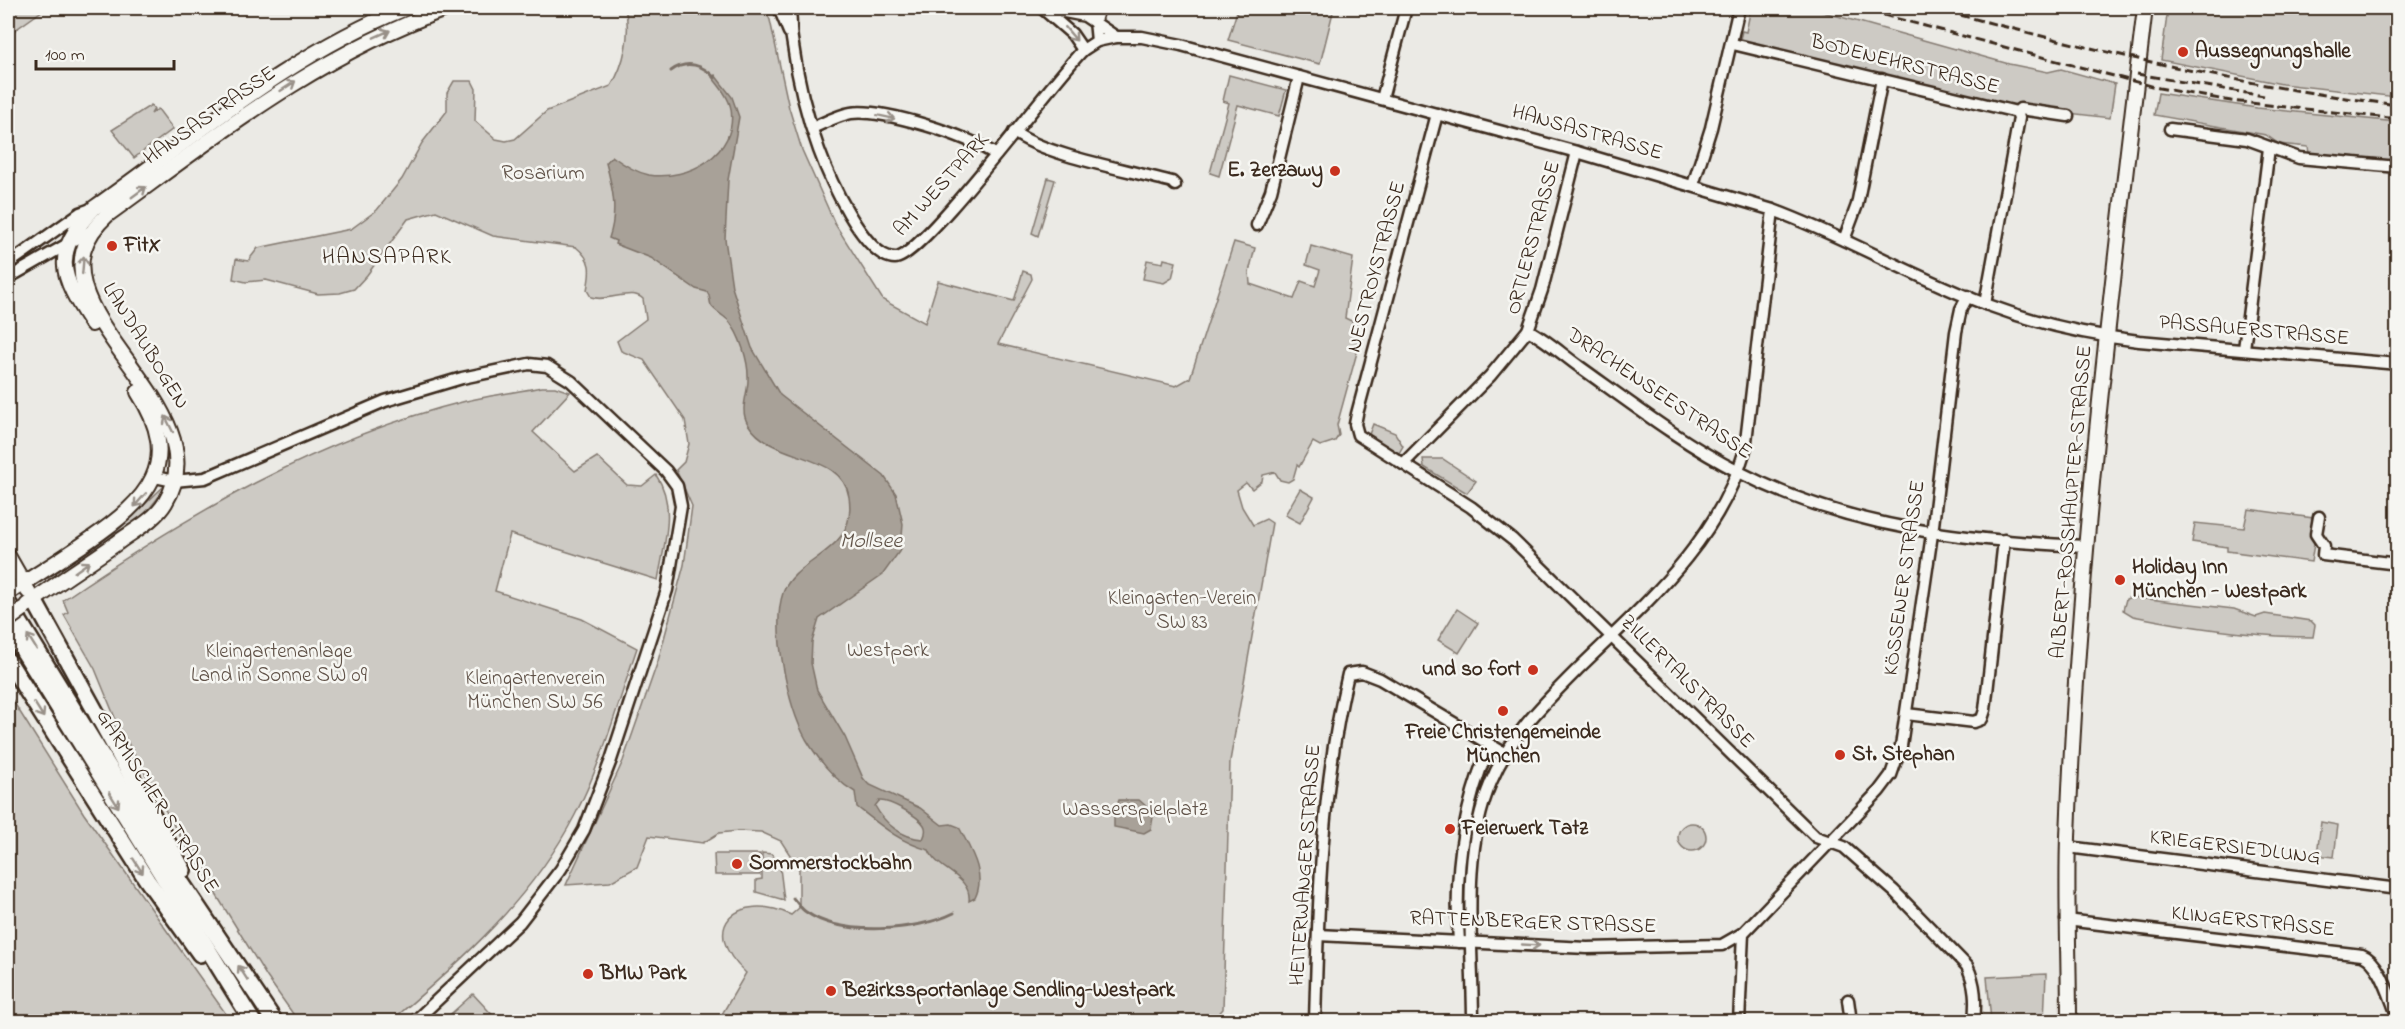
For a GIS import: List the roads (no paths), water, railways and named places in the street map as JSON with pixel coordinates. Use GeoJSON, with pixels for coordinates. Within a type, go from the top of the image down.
{"type":"FeatureCollection","features":[{"type":"Feature","properties":{"kind":"highway","name":"GARMISCHER STRASSE"},"geometry":{"type":"LineString","coordinates":[[9,596],[136,814],[275,1022]]}},
{"type":"Feature","properties":{"kind":"highway"},"geometry":{"type":"LineString","coordinates":[[28,604],[165,837],[203,913]]}},
{"type":"Feature","properties":{"kind":"highway","name":"GARMISCHER STRASSE"},"geometry":{"type":"LineString","coordinates":[[8,626],[253,1022]]}},
{"type":"Feature","properties":{"kind":"highway"},"geometry":{"type":"LineString","coordinates":[[8,661],[147,880],[238,1007],[253,1022]]}},
{"type":"Feature","properties":{"kind":"main road","name":"HANSASTRASSE"},"geometry":{"type":"LineString","coordinates":[[94,208],[283,70],[343,36],[406,8]]}},
{"type":"Feature","properties":{"kind":"main road","name":"HANSASTRASSE"},"geometry":{"type":"LineString","coordinates":[[94,229],[107,215],[308,74],[371,39],[448,8]]}},
{"type":"Feature","properties":{"kind":"main road","name":"ALBERT-ROSSHAUPTER-STRASSE"},"geometry":{"type":"LineString","coordinates":[[2069,1022],[2066,920],[2068,847],[2086,546],[2145,8]]}},
{"type":"Feature","properties":{"kind":"main road"},"geometry":{"type":"LineString","coordinates":[[68,244],[75,229],[94,208]]}},
{"type":"Feature","properties":{"kind":"main road","name":"LANDAUBOGEN"},"geometry":{"type":"LineString","coordinates":[[8,620],[147,522],[165,504],[174,481],[177,461],[173,434],[164,415],[97,316],[84,287],[82,265],[94,229]]}},
{"type":"Feature","properties":{"kind":"main road","name":"LANDAUBOGEN"},"geometry":{"type":"LineString","coordinates":[[9,596],[24,583],[134,507],[154,477],[160,449],[154,422],[144,401],[73,294],[65,268],[68,244]]}},
{"type":"Feature","properties":{"kind":"main road"},"geometry":{"type":"LineString","coordinates":[[8,556],[24,583],[28,604]]}},
{"type":"Feature","properties":{"kind":"main road","name":"ALBERT-ROSSHAUPTER-STRASSE"},"geometry":{"type":"LineString","coordinates":[[2069,1003],[2073,1022]]}},
{"type":"Feature","properties":{"kind":"street","name":"AM WESTPARK"},"geometry":{"type":"LineString","coordinates":[[779,8],[792,39]]}},
{"type":"Feature","properties":{"kind":"street","name":"AM WESTPARK"},"geometry":{"type":"LineString","coordinates":[[789,8],[792,39],[812,128],[827,170],[854,220],[879,253],[897,259],[911,252],[996,155],[1083,50],[1097,41],[1116,37]]}},
{"type":"Feature","properties":{"kind":"street"},"geometry":{"type":"LineString","coordinates":[[1043,8],[1095,21],[1116,37]]}},
{"type":"Feature","properties":{"kind":"street"},"geometry":{"type":"LineString","coordinates":[[1043,8],[1072,34],[1083,50]]}},
{"type":"Feature","properties":{"kind":"street"},"geometry":{"type":"LineString","coordinates":[[1097,41],[1095,21],[1099,8]]}},
{"type":"Feature","properties":{"kind":"street"},"geometry":{"type":"LineString","coordinates":[[1382,99],[1406,8]]}},
{"type":"Feature","properties":{"kind":"street"},"geometry":{"type":"LineString","coordinates":[[1693,185],[1733,44],[1739,8]]}},
{"type":"Feature","properties":{"kind":"street","name":"HANSASTRASSE"},"geometry":{"type":"LineString","coordinates":[[1116,37],[1142,37],[1171,42],[1693,185],[1773,210],[1985,304],[2019,316],[2108,337]]}},
{"type":"Feature","properties":{"kind":"street","name":"BODENEHRSTRASSE"},"geometry":{"type":"LineString","coordinates":[[1733,44],[2017,112],[2022,109],[2068,116]]}},
{"type":"Feature","properties":{"kind":"street"},"geometry":{"type":"LineString","coordinates":[[1257,225],[1271,191],[1299,77]]}},
{"type":"Feature","properties":{"kind":"street"},"geometry":{"type":"LineString","coordinates":[[1844,240],[1857,205],[1882,79]]}},
{"type":"Feature","properties":{"kind":"street"},"geometry":{"type":"LineString","coordinates":[[1985,304],[2019,118],[2017,112]]}},
{"type":"Feature","properties":{"kind":"street"},"geometry":{"type":"LineString","coordinates":[[812,128],[849,113],[867,113],[957,134],[985,147],[996,155]]}},
{"type":"Feature","properties":{"kind":"street","name":"NESTROYSTRASSE"},"geometry":{"type":"LineString","coordinates":[[1356,431],[1357,414],[1437,114]]}},
{"type":"Feature","properties":{"kind":"street"},"geometry":{"type":"LineString","coordinates":[[2170,129],[2247,139],[2299,158],[2397,167]]}},
{"type":"Feature","properties":{"kind":"street"},"geometry":{"type":"LineString","coordinates":[[1014,132],[1024,140],[1047,148],[1172,182],[1175,185]]}},
{"type":"Feature","properties":{"kind":"street"},"geometry":{"type":"LineString","coordinates":[[2244,349],[2269,148]]}},
{"type":"Feature","properties":{"kind":"street","name":"ORTLERSTRASSE"},"geometry":{"type":"LineString","coordinates":[[1403,464],[1490,376],[1528,330],[1542,290],[1577,152]]}},
{"type":"Feature","properties":{"kind":"street","name":"HANSASTRASSE"},"geometry":{"type":"LineString","coordinates":[[8,264],[80,213],[94,208]]}},
{"type":"Feature","properties":{"kind":"street"},"geometry":{"type":"LineString","coordinates":[[1473,1022],[1474,852],[1490,784],[1504,753],[1533,714],[1611,636],[1703,538],[1726,500],[1745,450],[1773,210]]}},
{"type":"Feature","properties":{"kind":"street","name":"HANSASTRASSE"},"geometry":{"type":"LineString","coordinates":[[8,278],[94,229]]}},
{"type":"Feature","properties":{"kind":"street","name":"KÖSSENER STRASSE"},"geometry":{"type":"LineString","coordinates":[[1743,933],[1891,775],[1901,746],[1906,714],[1932,534],[1956,332],[1960,309],[1968,296]]}},
{"type":"Feature","properties":{"kind":"street","name":"DRACHENSEESTRASSE"},"geometry":{"type":"LineString","coordinates":[[1528,330],[1684,438],[1738,472],[1794,497],[1840,513],[1932,534],[2086,546]]}},
{"type":"Feature","properties":{"kind":"street","name":"PASSAUERSTRASSE"},"geometry":{"type":"LineString","coordinates":[[2108,337],[2397,364]]}},
{"type":"Feature","properties":{"kind":"street"},"geometry":{"type":"LineString","coordinates":[[154,477],[174,481],[205,478],[396,397],[462,378],[529,364],[547,366],[571,381],[666,471],[677,486],[681,496],[680,518],[667,590],[608,770],[584,830],[561,869],[520,922],[414,1022]]}},
{"type":"Feature","properties":{"kind":"street","name":"ZILLERTALSTRASSE"},"geometry":{"type":"LineString","coordinates":[[1356,431],[1363,441],[1494,523],[1556,580],[1816,837],[1844,847],[1894,891],[1957,955],[1974,980],[1974,1022]]}},
{"type":"Feature","properties":{"kind":"street"},"geometry":{"type":"LineString","coordinates":[[2319,517],[2316,534],[2324,546],[2323,555],[2397,564]]}},
{"type":"Feature","properties":{"kind":"street"},"geometry":{"type":"LineString","coordinates":[[1906,714],[1974,722],[1982,718],[2004,540]]}},
{"type":"Feature","properties":{"kind":"street","name":"HEITERWANGER STRASSE"},"geometry":{"type":"LineString","coordinates":[[1315,1022],[1318,935],[1328,789],[1348,674],[1362,672],[1380,679],[1504,753]]}},
{"type":"Feature","properties":{"kind":"street"},"geometry":{"type":"LineString","coordinates":[[1459,942],[1459,853],[1469,803],[1490,746]]}},
{"type":"Feature","properties":{"kind":"street","name":"KRIEGERSIEDLUNG"},"geometry":{"type":"LineString","coordinates":[[2068,847],[2397,889]]}},
{"type":"Feature","properties":{"kind":"street","name":"KLINGERSTRASSE"},"geometry":{"type":"LineString","coordinates":[[2066,920],[2362,955],[2370,958],[2376,967],[2397,1017]]}},
{"type":"Feature","properties":{"kind":"street"},"geometry":{"type":"LineString","coordinates":[[1738,1022],[1743,933]]}},
{"type":"Feature","properties":{"kind":"street","name":"RATTENBERGER STRASSE"},"geometry":{"type":"LineString","coordinates":[[1318,935],[1587,948],[1722,945],[1743,933]]}},
{"type":"Feature","properties":{"kind":"street"},"geometry":{"type":"LineString","coordinates":[[1848,1000],[1851,1022]]}},
{"type":"Feature","properties":{"kind":"water","name":"Mollsee"},"geometry":{"type":"Polygon","coordinates":[[[715,75],[732,97],[739,117],[728,180],[725,239],[732,287],[752,348],[780,395],[884,476],[896,494],[903,524],[901,549],[883,574],[819,619],[812,642],[811,663],[817,690],[845,737],[863,778],[868,784],[920,808],[942,825],[951,824],[959,827],[978,871],[978,889],[975,898],[969,901],[965,885],[939,863],[929,850],[900,838],[857,807],[855,792],[833,775],[816,754],[799,725],[793,708],[780,646],[780,608],[783,593],[800,570],[836,543],[844,531],[849,516],[849,497],[844,482],[834,472],[820,464],[773,445],[759,436],[748,424],[744,408],[748,373],[743,348],[728,320],[712,307],[707,292],[696,289],[651,258],[615,244],[616,241],[609,238],[614,200],[606,163],[612,156],[644,174],[664,176],[679,174],[707,161],[727,139],[731,125],[731,109],[726,96],[712,77],[715,75]],[[879,801],[875,806],[889,824],[901,833],[923,839],[925,829],[921,821],[903,809],[879,801]]]}},
{"type":"Feature","properties":{"kind":"water"},"geometry":{"type":"Polygon","coordinates":[[[1119,800],[1139,800],[1147,807],[1153,817],[1151,829],[1144,833],[1114,827],[1114,814],[1119,800]]]}},
{"type":"Feature","properties":{"kind":"waterway"},"geometry":{"type":"LineString","coordinates":[[671,71],[683,65],[694,65],[715,78]]}},
{"type":"Feature","properties":{"kind":"waterway"},"geometry":{"type":"LineString","coordinates":[[793,898],[804,911],[821,920],[859,928],[880,929],[921,924],[954,913]]}},
{"type":"Feature","properties":{"kind":"railway"},"geometry":{"type":"LineString","coordinates":[[1857,8],[2159,88],[2231,101],[2398,119]]}},
{"type":"Feature","properties":{"kind":"railway"},"geometry":{"type":"LineString","coordinates":[[1934,8],[2164,65],[2280,88],[2398,105]]}},
{"type":"Feature","properties":{"kind":"railway"},"geometry":{"type":"LineString","coordinates":[[2137,74],[2264,96]]}},
{"type":"Feature","properties":{"kind":"place","name":"Aussegnungshalle"},"geometry":{"type":"Point","coordinates":[2183,52]}},
{"type":"Feature","properties":{"kind":"place","name":"E. Zerzawy"},"geometry":{"type":"Point","coordinates":[1335,171]}},
{"type":"Feature","properties":{"kind":"place","name":"FitX"},"geometry":{"type":"Point","coordinates":[112,246]}},
{"type":"Feature","properties":{"kind":"place","name":"Holiday Inn München - Westpark"},"geometry":{"type":"Point","coordinates":[2120,580]}},
{"type":"Feature","properties":{"kind":"place","name":"und so fort"},"geometry":{"type":"Point","coordinates":[1533,670]}},
{"type":"Feature","properties":{"kind":"place","name":"Freie Christengemeinde München"},"geometry":{"type":"Point","coordinates":[1503,711]}},
{"type":"Feature","properties":{"kind":"place","name":"St. Stephan"},"geometry":{"type":"Point","coordinates":[1840,755]}},
{"type":"Feature","properties":{"kind":"place","name":"Feierwerk Tatz"},"geometry":{"type":"Point","coordinates":[1450,829]}},
{"type":"Feature","properties":{"kind":"place","name":"Sommerstockbahn"},"geometry":{"type":"Point","coordinates":[737,864]}},
{"type":"Feature","properties":{"kind":"place","name":"BMW Park"},"geometry":{"type":"Point","coordinates":[588,974]}},
{"type":"Feature","properties":{"kind":"place","name":"Bezirkssportanlage Sendling-Westpark"},"geometry":{"type":"Point","coordinates":[831,991]}},
{"type":"Feature","properties":{"kind":"district","name":"HANSAPARK"},"geometry":{"type":"Point","coordinates":[387,258]}},
{"type":"Feature","properties":{"kind":"park label","name":"Rosarium"},"geometry":{"type":"Point","coordinates":[543,174]}},
{"type":"Feature","properties":{"kind":"park label","name":"Kleingarten-Verein SW 83"},"geometry":{"type":"Point","coordinates":[1182,611]}},
{"type":"Feature","properties":{"kind":"park label","name":"Westpark"},"geometry":{"type":"Point","coordinates":[888,651]}},
{"type":"Feature","properties":{"kind":"park label","name":"Kleingartenanlage Land in Sonne SW 09"},"geometry":{"type":"Point","coordinates":[279,664]}},
{"type":"Feature","properties":{"kind":"park label","name":"Kleingartenverein München SW 56"},"geometry":{"type":"Point","coordinates":[535,691]}},
{"type":"Feature","properties":{"kind":"park label","name":"Wasserspielplatz"},"geometry":{"type":"Point","coordinates":[1135,810]}}]}
